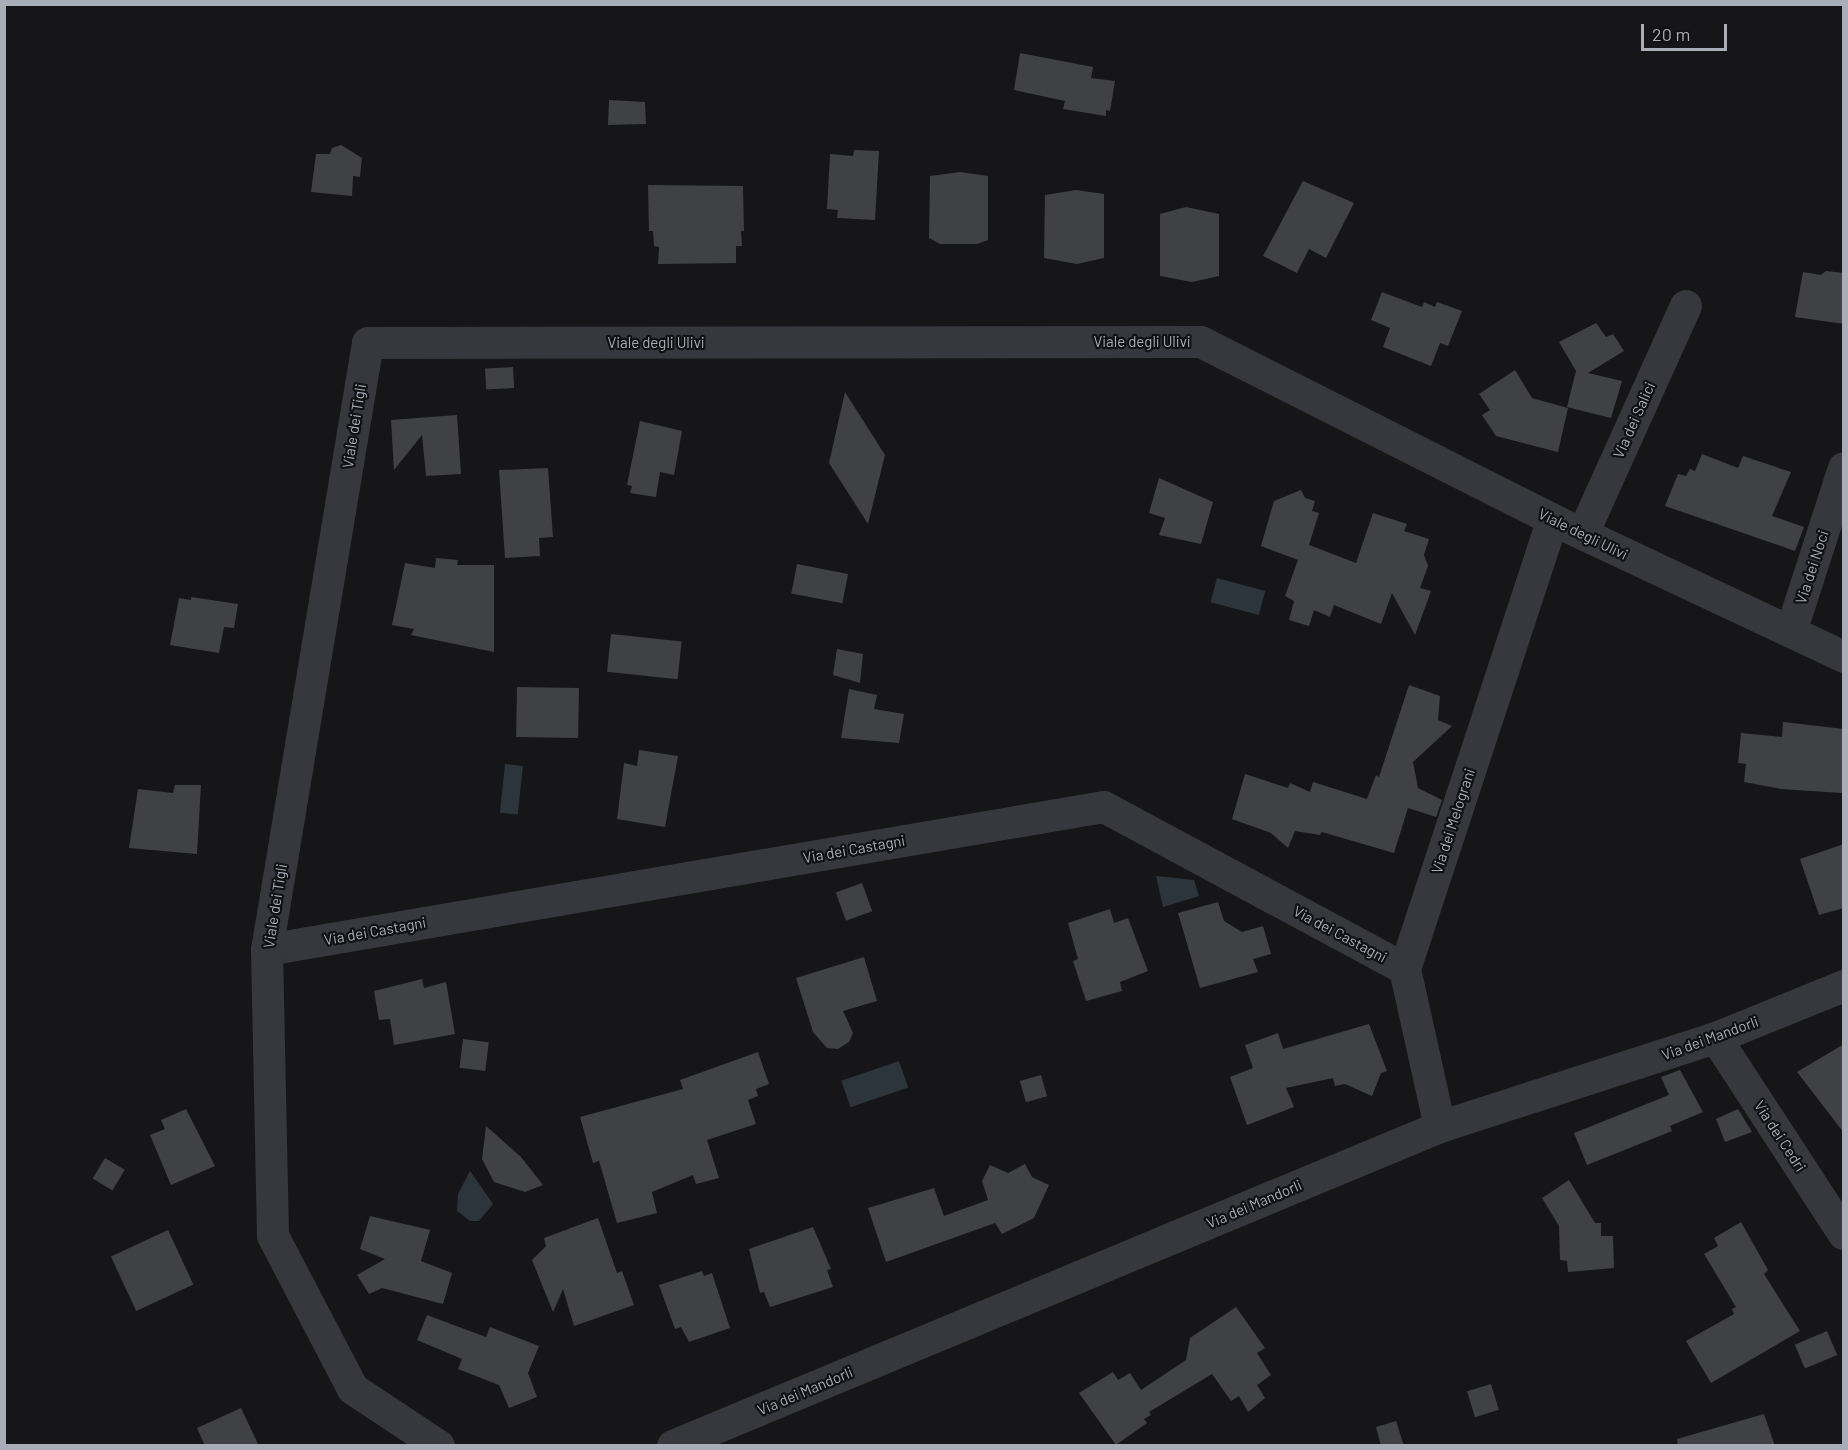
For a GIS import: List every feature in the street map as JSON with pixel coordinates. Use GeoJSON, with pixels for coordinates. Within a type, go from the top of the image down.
{"type":"FeatureCollection","features":[{"type":"Feature","properties":{"kind":"street","name":"Via dei Salici"},"geometry":{"type":"LineString","coordinates":[[1583,534],[1686,306]]}},
{"type":"Feature","properties":{"kind":"street","name":"Viale degli Ulivi"},"geometry":{"type":"LineString","coordinates":[[368,343],[1201,342],[1553,520],[1844,657]]}},
{"type":"Feature","properties":{"kind":"street","name":"Viale dei Tigli"},"geometry":{"type":"LineString","coordinates":[[368,343],[267,950],[273,1236],[352,1389],[439,1446]]}},
{"type":"Feature","properties":{"kind":"street","name":"Via dei Noci"},"geometry":{"type":"LineString","coordinates":[[1791,632],[1844,468]]}},
{"type":"Feature","properties":{"kind":"street","name":"Via dei Melograni"},"geometry":{"type":"LineString","coordinates":[[1405,969],[1553,520]]}},
{"type":"Feature","properties":{"kind":"street","name":"Via dei Castagni"},"geometry":{"type":"LineString","coordinates":[[267,950],[1104,807],[1405,969]]}},
{"type":"Feature","properties":{"kind":"street"},"geometry":{"type":"LineString","coordinates":[[1405,969],[1440,1127]]}},
{"type":"Feature","properties":{"kind":"street","name":"Via dei Mandorli"},"geometry":{"type":"LineString","coordinates":[[673,1446],[1440,1127],[1716,1038],[1844,986]]}},
{"type":"Feature","properties":{"kind":"street","name":"Via dei Cedri"},"geometry":{"type":"LineString","coordinates":[[1716,1038],[1844,1234]]}},
{"type":"Feature","properties":{"kind":"shaded area"},"geometry":{"type":"Polygon","coordinates":[[[1217,578],[1265,591],[1259,615],[1211,602],[1217,578]]]}},
{"type":"Feature","properties":{"kind":"shaded area"},"geometry":{"type":"Polygon","coordinates":[[[505,764],[523,766],[518,815],[500,813],[505,764]]]}},
{"type":"Feature","properties":{"kind":"shaded area"},"geometry":{"type":"Polygon","coordinates":[[[1156,876],[1194,880],[1199,896],[1163,907],[1156,876]]]}},
{"type":"Feature","properties":{"kind":"shaded area"},"geometry":{"type":"Polygon","coordinates":[[[899,1061],[908,1087],[850,1107],[841,1081],[899,1061]]]}},
{"type":"Feature","properties":{"kind":"shaded area"},"geometry":{"type":"Polygon","coordinates":[[[470,1171],[493,1204],[479,1221],[470,1221],[457,1211],[458,1194],[470,1171]]]}},
{"type":"Feature","properties":{"kind":"building"},"geometry":{"type":"Polygon","coordinates":[[[1020,53],[1093,67],[1091,78],[1115,81],[1110,111],[1106,110],[1106,116],[1063,109],[1065,101],[1014,90],[1020,53]]]}},
{"type":"Feature","properties":{"kind":"building"},"geometry":{"type":"Polygon","coordinates":[[[609,100],[645,102],[646,124],[608,125],[609,100]]]}},
{"type":"Feature","properties":{"kind":"building"},"geometry":{"type":"Polygon","coordinates":[[[341,145],[362,158],[360,177],[353,176],[352,196],[311,192],[316,154],[330,154],[332,148],[341,145]]]}},
{"type":"Feature","properties":{"kind":"building"},"geometry":{"type":"Polygon","coordinates":[[[854,150],[879,151],[875,220],[837,218],[838,210],[827,209],[830,154],[853,156],[854,150]]]}},
{"type":"Feature","properties":{"kind":"building"},"geometry":{"type":"Polygon","coordinates":[[[960,172],[988,176],[988,240],[977,244],[940,244],[929,238],[930,176],[960,172]]]}},
{"type":"Feature","properties":{"kind":"building"},"geometry":{"type":"Polygon","coordinates":[[[1303,181],[1354,203],[1326,258],[1309,249],[1297,273],[1263,256],[1303,181]]]}},
{"type":"Feature","properties":{"kind":"building"},"geometry":{"type":"Polygon","coordinates":[[[648,185],[743,186],[744,231],[741,231],[742,246],[736,246],[736,263],[658,264],[659,247],[654,246],[653,231],[649,231],[648,185]]]}},
{"type":"Feature","properties":{"kind":"building"},"geometry":{"type":"Polygon","coordinates":[[[1076,190],[1104,194],[1104,258],[1077,264],[1044,258],[1045,195],[1076,190]]]}},
{"type":"Feature","properties":{"kind":"building"},"geometry":{"type":"Polygon","coordinates":[[[1186,207],[1219,214],[1219,276],[1192,282],[1160,276],[1160,214],[1186,207]]]}},
{"type":"Feature","properties":{"kind":"building"},"geometry":{"type":"Polygon","coordinates":[[[1826,271],[1844,273],[1844,324],[1795,317],[1803,272],[1821,275],[1826,271]]]}},
{"type":"Feature","properties":{"kind":"building"},"geometry":{"type":"Polygon","coordinates":[[[1382,292],[1422,307],[1424,302],[1435,307],[1437,302],[1462,311],[1448,346],[1440,343],[1431,366],[1383,347],[1390,328],[1371,320],[1382,292]]]}},
{"type":"Feature","properties":{"kind":"building"},"geometry":{"type":"Polygon","coordinates":[[[1596,323],[1606,337],[1613,334],[1624,351],[1588,373],[1622,381],[1611,418],[1567,407],[1576,371],[1559,342],[1596,323]]]}},
{"type":"Feature","properties":{"kind":"building"},"geometry":{"type":"Polygon","coordinates":[[[513,367],[514,388],[486,389],[485,368],[513,367]]]}},
{"type":"Feature","properties":{"kind":"building"},"geometry":{"type":"Polygon","coordinates":[[[1515,370],[1532,398],[1568,408],[1558,452],[1496,436],[1482,415],[1490,410],[1479,394],[1515,370]]]}},
{"type":"Feature","properties":{"kind":"building"},"geometry":{"type":"Polygon","coordinates":[[[845,392],[885,455],[868,524],[829,463],[845,392]]]}},
{"type":"Feature","properties":{"kind":"building"},"geometry":{"type":"Polygon","coordinates":[[[457,415],[461,474],[426,476],[422,435],[394,470],[391,420],[457,415]]]}},
{"type":"Feature","properties":{"kind":"building"},"geometry":{"type":"Polygon","coordinates":[[[640,421],[682,431],[674,475],[660,472],[656,497],[630,493],[632,486],[627,485],[640,421]]]}},
{"type":"Feature","properties":{"kind":"building"},"geometry":{"type":"Polygon","coordinates":[[[1702,454],[1738,468],[1743,456],[1791,472],[1772,516],[1804,527],[1795,551],[1665,506],[1678,474],[1686,476],[1690,469],[1695,471],[1702,454]]]}},
{"type":"Feature","properties":{"kind":"building"},"geometry":{"type":"Polygon","coordinates":[[[548,468],[553,537],[539,538],[540,556],[505,558],[499,470],[548,468]]]}},
{"type":"Feature","properties":{"kind":"building"},"geometry":{"type":"Polygon","coordinates":[[[1159,478],[1213,502],[1201,544],[1159,535],[1165,518],[1149,513],[1159,478]]]}},
{"type":"Feature","properties":{"kind":"building"},"geometry":{"type":"Polygon","coordinates":[[[1301,490],[1305,498],[1315,501],[1312,511],[1319,513],[1309,545],[1356,563],[1373,513],[1407,524],[1404,531],[1429,539],[1424,555],[1428,566],[1420,588],[1431,591],[1415,635],[1392,593],[1381,624],[1334,605],[1330,617],[1314,610],[1309,626],[1289,620],[1294,601],[1285,596],[1298,560],[1261,546],[1274,501],[1301,490]]]}},
{"type":"Feature","properties":{"kind":"building"},"geometry":{"type":"Polygon","coordinates":[[[436,558],[458,560],[457,565],[494,565],[494,652],[411,635],[414,629],[392,625],[405,563],[435,568],[436,558]]]}},
{"type":"Feature","properties":{"kind":"building"},"geometry":{"type":"Polygon","coordinates":[[[797,564],[848,574],[842,603],[791,593],[797,564]]]}},
{"type":"Feature","properties":{"kind":"building"},"geometry":{"type":"Polygon","coordinates":[[[191,597],[238,604],[234,628],[224,627],[219,653],[170,645],[179,598],[191,600],[191,597]]]}},
{"type":"Feature","properties":{"kind":"building"},"geometry":{"type":"Polygon","coordinates":[[[611,634],[682,641],[678,679],[607,672],[611,634]]]}},
{"type":"Feature","properties":{"kind":"building"},"geometry":{"type":"Polygon","coordinates":[[[837,649],[863,654],[860,683],[833,675],[837,649]]]}},
{"type":"Feature","properties":{"kind":"building"},"geometry":{"type":"Polygon","coordinates":[[[1409,685],[1440,696],[1438,720],[1452,726],[1413,762],[1418,788],[1442,800],[1436,817],[1408,808],[1394,853],[1322,832],[1320,835],[1295,831],[1288,848],[1271,833],[1232,819],[1245,774],[1288,788],[1290,783],[1310,792],[1313,782],[1367,799],[1376,775],[1379,777],[1409,685]]]}},
{"type":"Feature","properties":{"kind":"building"},"geometry":{"type":"Polygon","coordinates":[[[517,687],[579,688],[578,738],[516,737],[517,687]]]}},
{"type":"Feature","properties":{"kind":"building"},"geometry":{"type":"Polygon","coordinates":[[[849,689],[877,695],[874,709],[904,714],[899,743],[841,738],[849,689]]]}},
{"type":"Feature","properties":{"kind":"building"},"geometry":{"type":"Polygon","coordinates":[[[1783,722],[1844,729],[1842,793],[1781,789],[1744,782],[1746,764],[1738,763],[1741,733],[1782,737],[1783,722]]]}},
{"type":"Feature","properties":{"kind":"building"},"geometry":{"type":"Polygon","coordinates":[[[639,750],[678,756],[665,827],[617,819],[624,763],[637,766],[639,750]]]}},
{"type":"Feature","properties":{"kind":"building"},"geometry":{"type":"Polygon","coordinates":[[[175,785],[201,785],[197,854],[129,848],[138,789],[173,793],[175,785]]]}},
{"type":"Feature","properties":{"kind":"building"},"geometry":{"type":"Polygon","coordinates":[[[1844,844],[1844,908],[1819,915],[1800,859],[1844,844]]]}},
{"type":"Feature","properties":{"kind":"building"},"geometry":{"type":"Polygon","coordinates":[[[862,883],[872,911],[846,921],[836,893],[862,883]]]}},
{"type":"Feature","properties":{"kind":"building"},"geometry":{"type":"Polygon","coordinates":[[[1218,902],[1224,921],[1242,932],[1263,926],[1271,954],[1253,959],[1258,972],[1200,988],[1178,913],[1218,902]]]}},
{"type":"Feature","properties":{"kind":"building"},"geometry":{"type":"Polygon","coordinates":[[[1110,909],[1114,923],[1128,918],[1148,971],[1120,982],[1122,991],[1086,1001],[1073,961],[1078,959],[1068,923],[1110,909]]]}},
{"type":"Feature","properties":{"kind":"building"},"geometry":{"type":"Polygon","coordinates":[[[864,957],[877,1001],[843,1011],[853,1033],[849,1042],[838,1049],[827,1048],[813,1032],[796,978],[864,957]]]}},
{"type":"Feature","properties":{"kind":"building"},"geometry":{"type":"Polygon","coordinates":[[[422,979],[424,988],[446,982],[455,1034],[394,1045],[390,1019],[379,1020],[374,991],[422,979]]]}},
{"type":"Feature","properties":{"kind":"building"},"geometry":{"type":"Polygon","coordinates":[[[1369,1024],[1387,1071],[1381,1073],[1372,1096],[1345,1084],[1335,1086],[1333,1078],[1286,1088],[1294,1107],[1247,1125],[1230,1077],[1253,1068],[1245,1045],[1278,1033],[1283,1049],[1369,1024]]]}},
{"type":"Feature","properties":{"kind":"building"},"geometry":{"type":"Polygon","coordinates":[[[463,1039],[489,1042],[485,1071],[459,1068],[463,1039]]]}},
{"type":"Feature","properties":{"kind":"building"},"geometry":{"type":"Polygon","coordinates":[[[1844,1044],[1844,1133],[1797,1072],[1844,1044]]]}},
{"type":"Feature","properties":{"kind":"building"},"geometry":{"type":"Polygon","coordinates":[[[758,1052],[769,1084],[756,1089],[758,1096],[748,1100],[756,1124],[707,1140],[719,1178],[696,1184],[693,1175],[652,1192],[657,1213],[617,1223],[599,1161],[593,1163],[580,1117],[683,1089],[680,1080],[758,1052]]]}},
{"type":"Feature","properties":{"kind":"building"},"geometry":{"type":"Polygon","coordinates":[[[1680,1070],[1703,1112],[1670,1126],[1672,1131],[1587,1165],[1574,1133],[1669,1095],[1661,1077],[1680,1070]]]}},
{"type":"Feature","properties":{"kind":"building"},"geometry":{"type":"Polygon","coordinates":[[[1041,1075],[1047,1096],[1026,1102],[1020,1081],[1041,1075]]]}},
{"type":"Feature","properties":{"kind":"building"},"geometry":{"type":"Polygon","coordinates":[[[186,1109],[215,1166],[171,1185],[150,1135],[165,1129],[161,1120],[186,1109]]]}},
{"type":"Feature","properties":{"kind":"building"},"geometry":{"type":"Polygon","coordinates":[[[1738,1109],[1752,1132],[1725,1142],[1716,1119],[1738,1109]]]}},
{"type":"Feature","properties":{"kind":"building"},"geometry":{"type":"Polygon","coordinates":[[[486,1126],[521,1157],[543,1185],[525,1192],[494,1182],[482,1159],[486,1126]]]}},
{"type":"Feature","properties":{"kind":"building"},"geometry":{"type":"Polygon","coordinates":[[[105,1158],[125,1170],[112,1190],[93,1179],[105,1158]]]}},
{"type":"Feature","properties":{"kind":"building"},"geometry":{"type":"Polygon","coordinates":[[[1025,1164],[1032,1177],[1049,1185],[1034,1218],[1002,1234],[995,1223],[886,1262],[868,1208],[934,1188],[944,1216],[988,1200],[982,1181],[990,1165],[1008,1173],[1025,1164]]]}},
{"type":"Feature","properties":{"kind":"building"},"geometry":{"type":"Polygon","coordinates":[[[1569,1180],[1595,1223],[1601,1223],[1601,1236],[1613,1236],[1614,1268],[1568,1272],[1567,1261],[1560,1260],[1559,1226],[1542,1198],[1569,1180]]]}},
{"type":"Feature","properties":{"kind":"building"},"geometry":{"type":"Polygon","coordinates":[[[370,1216],[430,1230],[421,1261],[452,1273],[443,1304],[382,1288],[369,1294],[357,1275],[385,1259],[360,1249],[370,1216]]]}},
{"type":"Feature","properties":{"kind":"building"},"geometry":{"type":"Polygon","coordinates":[[[598,1218],[617,1273],[622,1271],[634,1305],[574,1326],[563,1289],[553,1312],[532,1260],[546,1246],[544,1238],[598,1218]]]}},
{"type":"Feature","properties":{"kind":"building"},"geometry":{"type":"Polygon","coordinates":[[[1741,1222],[1768,1270],[1764,1274],[1800,1331],[1711,1383],[1686,1341],[1734,1314],[1732,1309],[1736,1307],[1704,1254],[1718,1246],[1714,1238],[1741,1222]]]}},
{"type":"Feature","properties":{"kind":"building"},"geometry":{"type":"Polygon","coordinates":[[[813,1227],[831,1269],[827,1270],[833,1287],[770,1307],[764,1292],[760,1293],[749,1249],[813,1227]]]}},
{"type":"Feature","properties":{"kind":"building"},"geometry":{"type":"Polygon","coordinates":[[[168,1230],[193,1284],[136,1311],[111,1257],[168,1230]]]}},
{"type":"Feature","properties":{"kind":"building"},"geometry":{"type":"Polygon","coordinates":[[[702,1271],[704,1276],[712,1273],[730,1328],[689,1342],[681,1327],[675,1329],[659,1285],[702,1271]]]}},
{"type":"Feature","properties":{"kind":"building"},"geometry":{"type":"Polygon","coordinates":[[[1236,1307],[1265,1348],[1257,1353],[1271,1375],[1257,1385],[1265,1398],[1248,1412],[1239,1396],[1231,1401],[1212,1374],[1149,1412],[1151,1415],[1144,1419],[1147,1423],[1116,1445],[1079,1393],[1113,1372],[1118,1380],[1130,1373],[1141,1390],[1186,1360],[1190,1338],[1236,1307]]]}},
{"type":"Feature","properties":{"kind":"building"},"geometry":{"type":"Polygon","coordinates":[[[427,1315],[486,1337],[490,1327],[539,1346],[528,1373],[537,1397],[509,1408],[499,1385],[458,1369],[462,1359],[417,1340],[427,1315]]]}},
{"type":"Feature","properties":{"kind":"building"},"geometry":{"type":"Polygon","coordinates":[[[1827,1331],[1837,1355],[1805,1369],[1795,1345],[1827,1331]]]}},
{"type":"Feature","properties":{"kind":"building"},"geometry":{"type":"Polygon","coordinates":[[[1491,1384],[1499,1410],[1475,1417],[1467,1391],[1491,1384]]]}},
{"type":"Feature","properties":{"kind":"building"},"geometry":{"type":"Polygon","coordinates":[[[241,1408],[259,1446],[205,1446],[197,1428],[241,1408]]]}},
{"type":"Feature","properties":{"kind":"building"},"geometry":{"type":"Polygon","coordinates":[[[1764,1414],[1775,1446],[1678,1446],[1677,1439],[1764,1414]]]}},
{"type":"Feature","properties":{"kind":"building"},"geometry":{"type":"Polygon","coordinates":[[[1396,1421],[1404,1446],[1381,1446],[1376,1427],[1396,1421]]]}}]}
